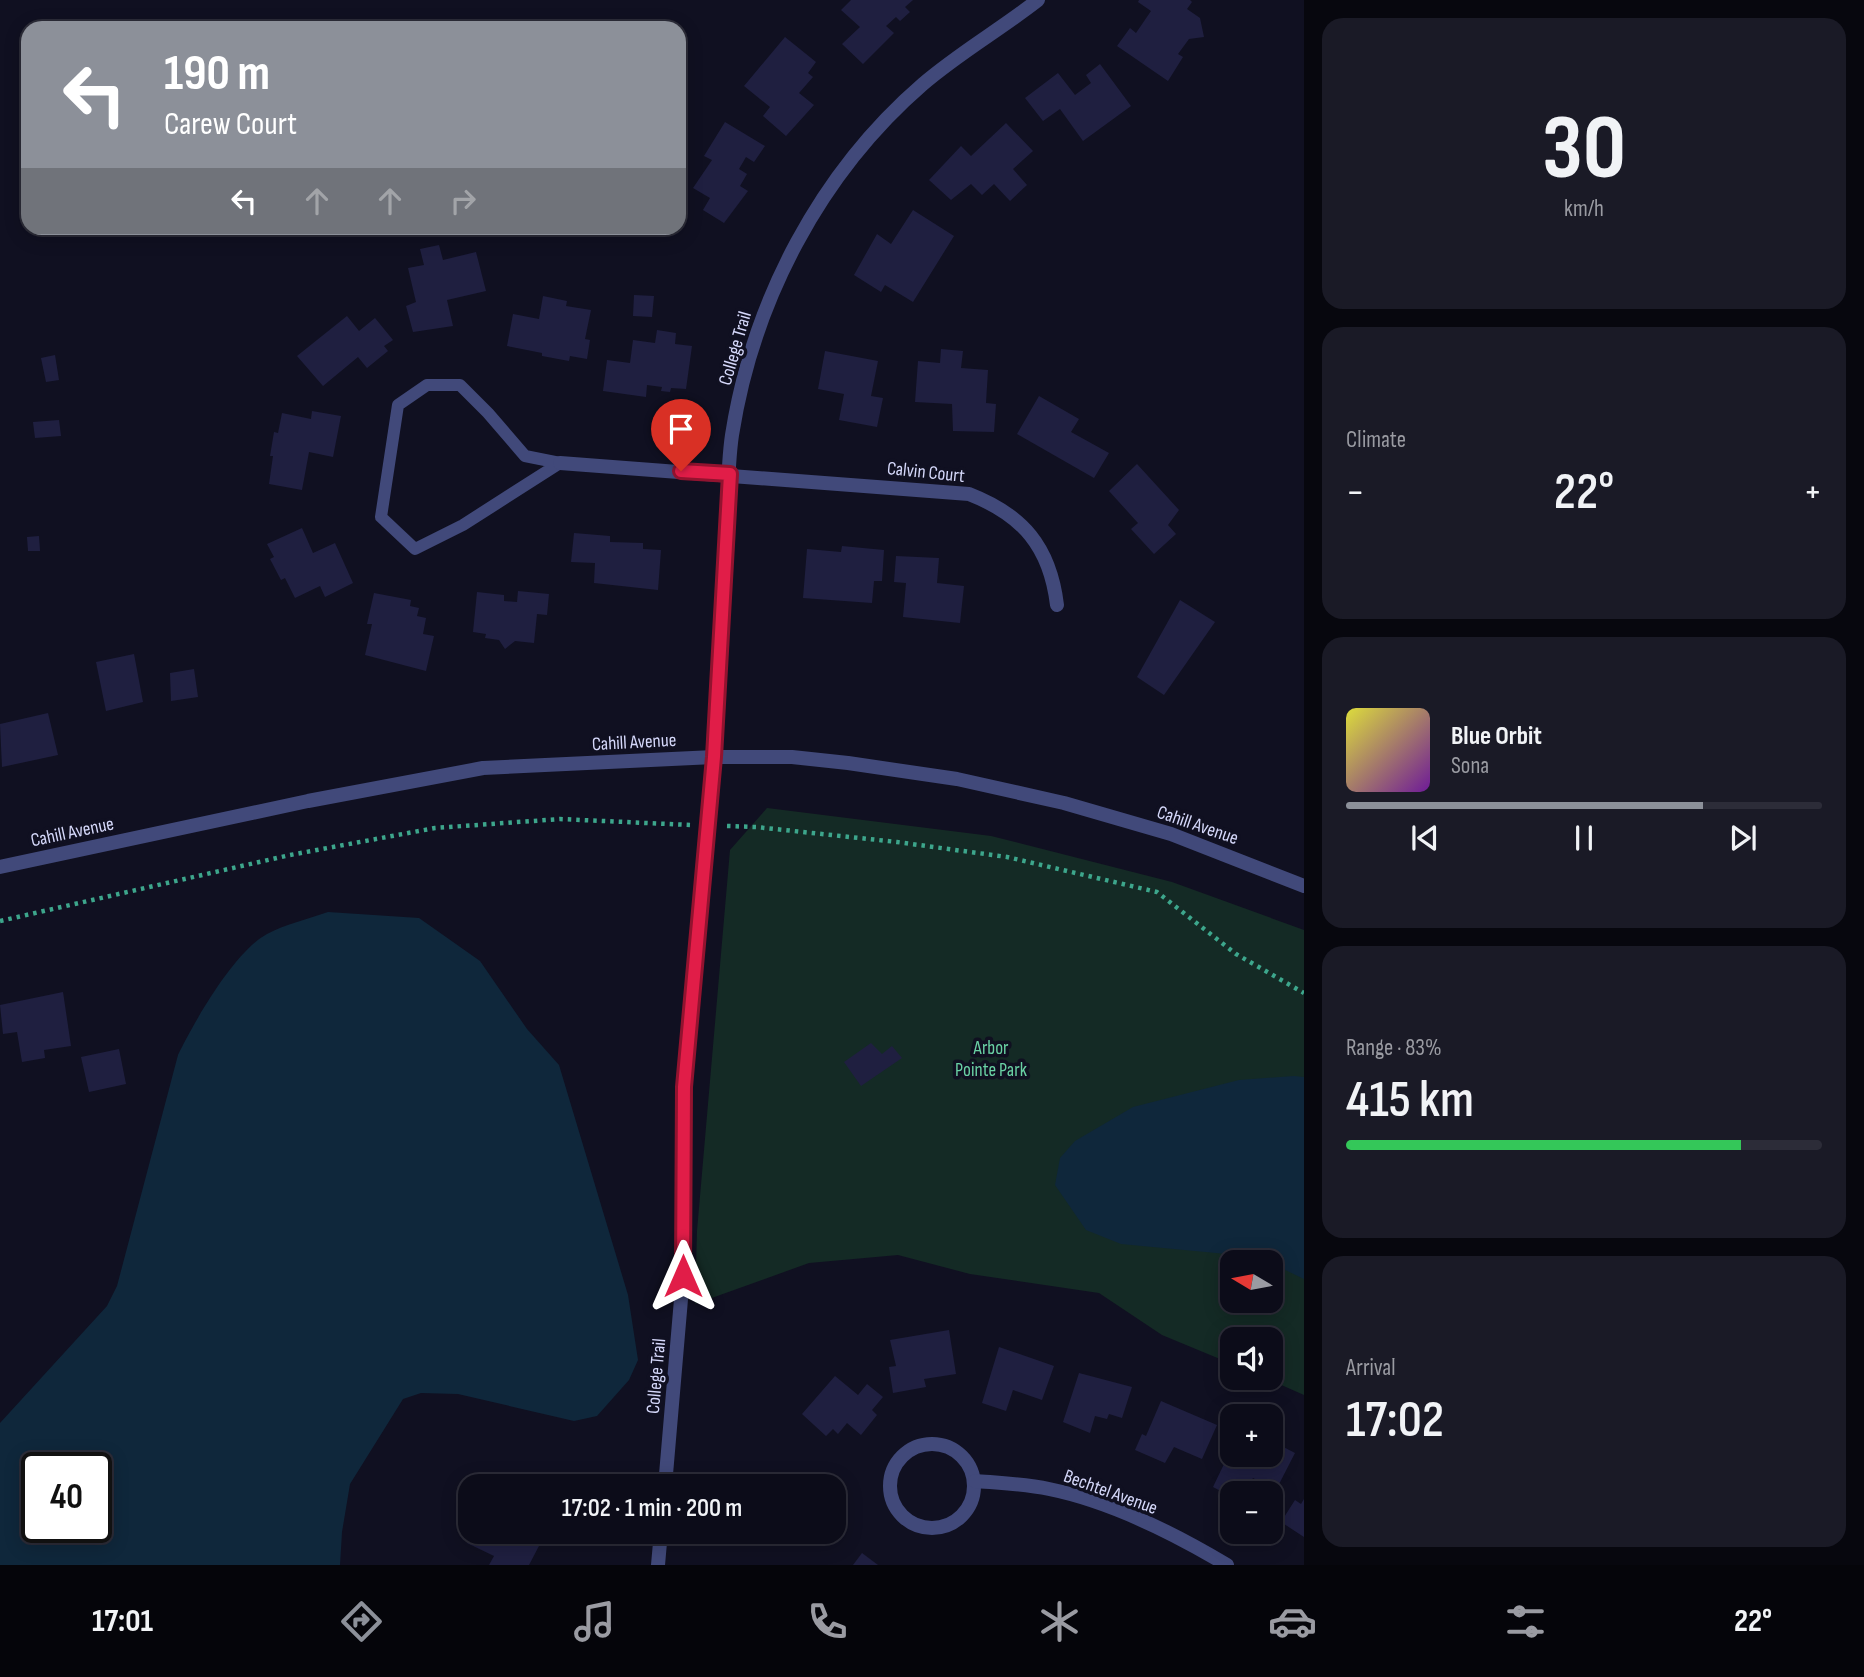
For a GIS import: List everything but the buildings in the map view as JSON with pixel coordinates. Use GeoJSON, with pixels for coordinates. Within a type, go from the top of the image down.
{"type":"FeatureCollection","features":[{"type":"Feature","properties":{"kind":"street","name":"College Trail"},"geometry":{"type":"LineString","coordinates":[[666,1474],[683,1276],[684,1087],[714,757],[732,438],[751,350],[764,313],[789,258],[825,197],[860,149],[923,85],[1038,0]]}},
{"type":"Feature","properties":{"kind":"street","name":"Calvin Court"},"geometry":{"type":"LineString","coordinates":[[560,463],[969,494],[1008,513],[1024,527],[1038,545],[1047,563],[1057,605]]}},
{"type":"Feature","properties":{"kind":"street","name":"Cahill Avenue"},"geometry":{"type":"LineString","coordinates":[[0,867],[308,801],[483,768],[714,757],[792,757],[946,777],[1012,790],[1171,834],[1223,852],[1304,886]]}},
{"type":"Feature","properties":{"kind":"street"},"geometry":{"type":"LineString","coordinates":[[927,1444],[944,1445],[959,1452],[970,1465],[975,1481],[973,1498],[966,1513],[953,1524],[937,1529],[920,1528],[905,1520],[895,1507],[889,1491],[890,1475],[898,1460],[911,1449],[927,1444]]}},
{"type":"Feature","properties":{"kind":"street","name":"Bechtel Avenue"},"geometry":{"type":"LineString","coordinates":[[975,1481],[1052,1489],[1088,1500],[1152,1527],[1227,1565]]}},
{"type":"Feature","properties":{"kind":"street"},"geometry":{"type":"LineString","coordinates":[[658,1565],[660,1544]]}},
{"type":"Feature","properties":{"kind":"lane"},"geometry":{"type":"LineString","coordinates":[[427,385],[460,385],[525,456],[560,463],[463,525],[415,549],[381,517],[398,405],[427,385]]}},
{"type":"Feature","properties":{"kind":"path"},"geometry":{"type":"LineString","coordinates":[[0,921],[290,855],[435,828],[560,819],[756,827],[1007,857],[1157,892],[1236,954],[1304,993]]}},
{"type":"Feature","properties":{"kind":"green space","name":"Arbor Pointe Park"},"geometry":{"type":"Polygon","coordinates":[[[767,808],[991,836],[1172,882],[1304,930],[1304,1395],[1283,1386],[1283,1327],[1220,1327],[1220,1359],[1162,1335],[1099,1293],[970,1274],[898,1255],[809,1263],[695,1304],[697,1231],[730,850],[767,808]]]}},
{"type":"Feature","properties":{"kind":"water"},"geometry":{"type":"Polygon","coordinates":[[[328,912],[419,918],[480,961],[527,1029],[559,1065],[628,1295],[638,1360],[629,1380],[597,1416],[574,1421],[458,1394],[421,1393],[403,1399],[350,1484],[340,1565],[0,1565],[0,1423],[107,1306],[117,1286],[178,1055],[216,989],[241,956],[267,934],[328,912]]]}},
{"type":"Feature","properties":{"kind":"water"},"geometry":{"type":"Polygon","coordinates":[[[1304,1077],[1304,1279],[1283,1269],[1283,1250],[1220,1250],[1220,1253],[1121,1244],[1086,1230],[1055,1185],[1060,1158],[1075,1141],[1133,1107],[1239,1080],[1304,1077]]]}},
{"type":"Feature","properties":{"kind":"route"},"geometry":{"type":"LineString","coordinates":[[681,471],[730,474],[714,757],[684,1087],[683,1276]]}}]}
